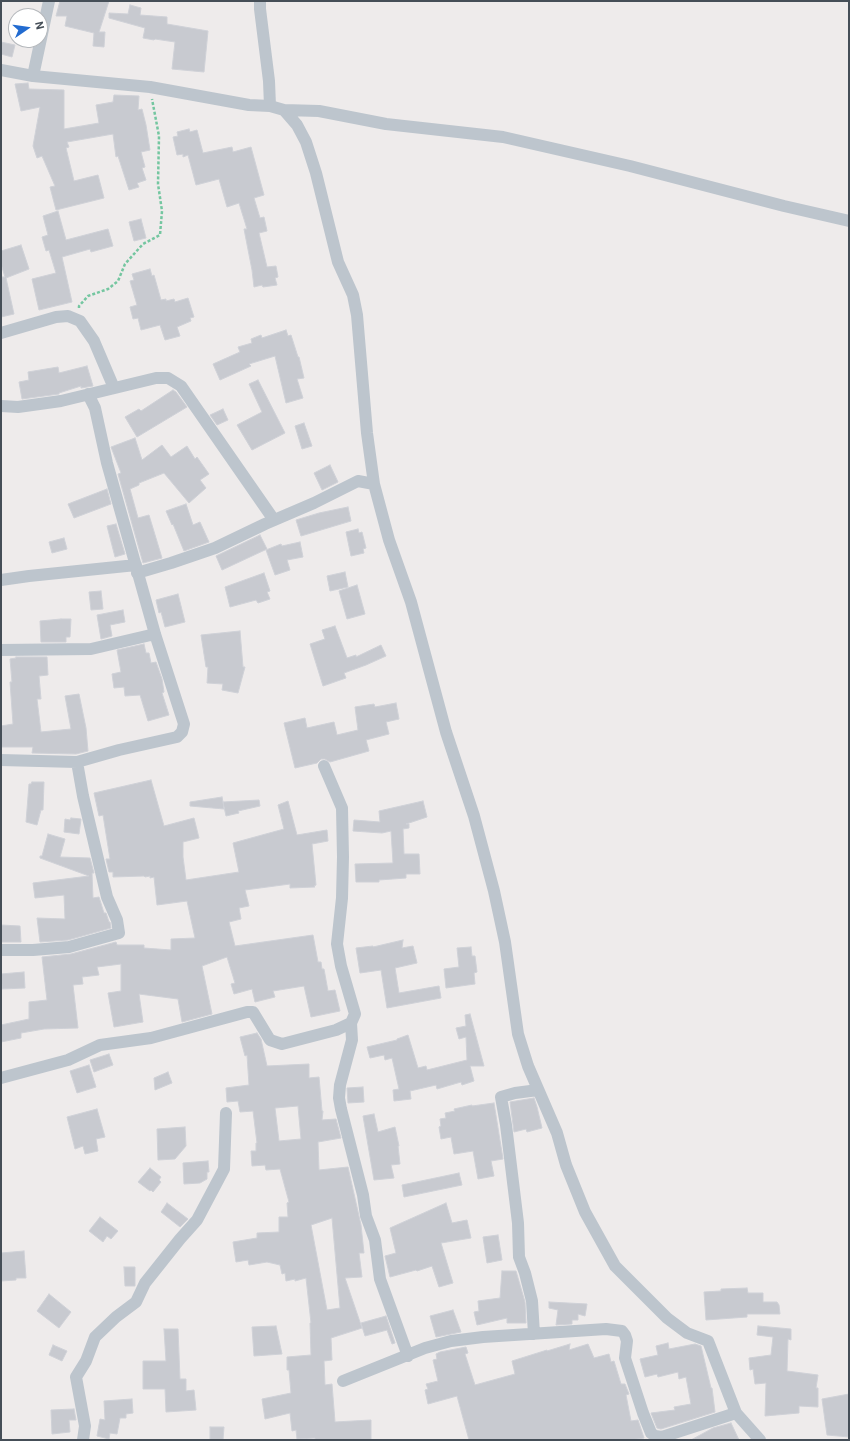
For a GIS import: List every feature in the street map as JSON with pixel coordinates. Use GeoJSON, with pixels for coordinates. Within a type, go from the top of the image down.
{"type":"FeatureCollection","features":[{"type":"Feature","properties":{"kind":"street"},"geometry":{"type":"LineString","coordinates":[[33,76],[49,1]]}},
{"type":"Feature","properties":{"kind":"street"},"geometry":{"type":"LineString","coordinates":[[260,1],[269,81],[270,106]]}},
{"type":"Feature","properties":{"kind":"street"},"geometry":{"type":"LineString","coordinates":[[1,70],[33,76],[150,87],[249,105],[270,106],[284,110],[320,111],[386,124],[504,138],[630,166],[784,206],[849,221]]}},
{"type":"Feature","properties":{"kind":"street"},"geometry":{"type":"LineString","coordinates":[[284,110],[297,125],[306,142],[316,173],[338,262],[353,295],[357,315],[367,433],[374,484],[389,540],[411,602],[446,732],[474,816],[505,942],[518,1034],[528,1066],[557,1133],[566,1165],[585,1212],[615,1266],[667,1318],[687,1333],[708,1341],[736,1413],[760,1440]]}},
{"type":"Feature","properties":{"kind":"street"},"geometry":{"type":"LineString","coordinates":[[1,333],[56,317],[68,316],[80,321],[94,341],[114,388]]}},
{"type":"Feature","properties":{"kind":"street"},"geometry":{"type":"LineString","coordinates":[[1,406],[18,407],[39,405],[156,378],[168,378],[181,386],[274,520]]}},
{"type":"Feature","properties":{"kind":"street"},"geometry":{"type":"LineString","coordinates":[[1,760],[77,762],[119,750],[177,737],[182,732],[184,724],[136,569],[107,463],[95,408],[88,394]]}},
{"type":"Feature","properties":{"kind":"street"},"geometry":{"type":"LineString","coordinates":[[1,580],[29,576],[136,569],[171,563],[215,548],[314,503],[358,481],[374,484]]}},
{"type":"Feature","properties":{"kind":"street"},"geometry":{"type":"LineString","coordinates":[[1,650],[91,649],[155,634]]}},
{"type":"Feature","properties":{"kind":"street"},"geometry":{"type":"LineString","coordinates":[[1,950],[33,950],[69,947],[119,933],[117,920],[105,890],[83,796],[77,762]]}},
{"type":"Feature","properties":{"kind":"street"},"geometry":{"type":"LineString","coordinates":[[324,766],[342,808],[342,898],[337,944],[340,966],[355,1014],[351,1023],[352,1040],[340,1085],[339,1098],[366,1216],[375,1240],[380,1279],[408,1356]]}},
{"type":"Feature","properties":{"kind":"street"},"geometry":{"type":"LineString","coordinates":[[1,1078],[68,1060],[100,1045],[151,1038],[247,1012],[254,1012],[270,1040],[282,1044],[336,1030],[351,1023]]}},
{"type":"Feature","properties":{"kind":"street"},"geometry":{"type":"LineString","coordinates":[[534,1334],[532,1301],[525,1273],[519,1257],[518,1223],[506,1125],[501,1097],[515,1093],[538,1090]]}},
{"type":"Feature","properties":{"kind":"street"},"geometry":{"type":"LineString","coordinates":[[83,1440],[85,1426],[76,1377],[86,1360],[95,1337],[116,1317],[136,1302],[145,1283],[197,1220],[224,1169],[226,1113]]}},
{"type":"Feature","properties":{"kind":"street"},"geometry":{"type":"LineString","coordinates":[[343,1381],[425,1348],[451,1341],[483,1337],[534,1334],[606,1330],[622,1331],[627,1341],[625,1358],[643,1413],[651,1433],[655,1436],[667,1438],[736,1413]]}},
{"type":"Feature","properties":{"kind":"path"},"geometry":{"type":"LineString","coordinates":[[80,321],[79,306],[88,296],[108,289],[118,281],[125,264],[143,244],[160,235],[162,212],[158,184],[159,136],[150,87]]}},
{"type":"Feature","properties":{"kind":"building"},"geometry":{"type":"Polygon","coordinates":[[[60,1],[109,1],[99,32],[105,32],[104,47],[93,46],[94,33],[65,26],[67,16],[56,16],[60,1]]]}},
{"type":"Feature","properties":{"kind":"building"},"geometry":{"type":"Polygon","coordinates":[[[130,5],[141,8],[140,15],[167,17],[167,24],[208,31],[204,72],[172,69],[175,42],[143,38],[145,28],[109,18],[109,13],[128,14],[130,5]]]}},
{"type":"Feature","properties":{"kind":"building"},"geometry":{"type":"Polygon","coordinates":[[[1,42],[8,44],[8,48],[14,48],[12,57],[1,54],[1,42]]]}},
{"type":"Feature","properties":{"kind":"building"},"geometry":{"type":"Polygon","coordinates":[[[28,83],[29,89],[64,90],[64,129],[99,123],[96,105],[113,102],[114,95],[139,96],[138,110],[142,109],[150,150],[141,152],[145,167],[142,168],[146,180],[137,183],[139,187],[129,190],[118,156],[116,157],[113,134],[67,142],[69,147],[66,148],[74,181],[98,175],[104,198],[56,210],[50,187],[55,186],[42,156],[37,158],[33,146],[40,107],[21,111],[15,84],[28,83]]]}},
{"type":"Feature","properties":{"kind":"building"},"geometry":{"type":"Polygon","coordinates":[[[189,129],[190,132],[197,130],[203,153],[232,147],[233,152],[251,147],[264,195],[254,198],[260,218],[264,217],[267,231],[259,233],[267,267],[276,266],[278,277],[275,278],[277,285],[263,287],[262,285],[254,287],[244,229],[247,229],[239,203],[227,207],[219,179],[196,185],[188,155],[183,157],[183,154],[177,155],[173,137],[178,136],[177,132],[189,129]]]}},
{"type":"Feature","properties":{"kind":"building"},"geometry":{"type":"Polygon","coordinates":[[[58,211],[66,240],[108,229],[113,246],[91,252],[90,249],[62,257],[72,302],[39,310],[32,279],[56,273],[49,250],[46,251],[42,237],[48,235],[43,216],[58,211]]]}},
{"type":"Feature","properties":{"kind":"building"},"geometry":{"type":"Polygon","coordinates":[[[141,219],[146,238],[134,241],[129,222],[141,219]]]}},
{"type":"Feature","properties":{"kind":"building"},"geometry":{"type":"Polygon","coordinates":[[[21,245],[29,269],[6,278],[14,314],[1,317],[1,277],[5,277],[1,264],[1,251],[21,245]]]}},
{"type":"Feature","properties":{"kind":"building"},"geometry":{"type":"Polygon","coordinates":[[[150,269],[152,276],[154,275],[161,300],[166,299],[166,301],[174,299],[175,302],[188,298],[194,317],[190,318],[191,321],[177,327],[180,336],[165,340],[160,325],[141,330],[138,318],[133,319],[130,307],[137,305],[130,281],[134,280],[132,274],[150,269]]]}},
{"type":"Feature","properties":{"kind":"building"},"geometry":{"type":"Polygon","coordinates":[[[286,330],[288,336],[291,335],[299,357],[304,378],[297,379],[303,398],[286,403],[275,356],[249,364],[251,366],[220,380],[213,364],[240,352],[238,347],[252,343],[251,339],[261,335],[262,338],[286,330]]]}},
{"type":"Feature","properties":{"kind":"building"},"geometry":{"type":"Polygon","coordinates":[[[87,366],[93,386],[81,388],[81,386],[59,394],[22,399],[19,382],[29,380],[28,372],[58,367],[59,373],[87,366]]]}},
{"type":"Feature","properties":{"kind":"building"},"geometry":{"type":"Polygon","coordinates":[[[258,380],[285,433],[252,450],[237,425],[262,412],[249,384],[258,380]]]}},
{"type":"Feature","properties":{"kind":"building"},"geometry":{"type":"Polygon","coordinates":[[[173,390],[187,407],[137,437],[125,417],[139,409],[141,411],[173,390]]]}},
{"type":"Feature","properties":{"kind":"building"},"geometry":{"type":"Polygon","coordinates":[[[223,409],[228,420],[217,425],[210,415],[223,409]]]}},
{"type":"Feature","properties":{"kind":"building"},"geometry":{"type":"Polygon","coordinates":[[[304,423],[312,446],[302,449],[295,426],[304,423]]]}},
{"type":"Feature","properties":{"kind":"building"},"geometry":{"type":"Polygon","coordinates":[[[135,438],[142,460],[162,445],[171,457],[187,446],[195,459],[197,457],[209,474],[200,480],[206,488],[189,503],[164,473],[139,483],[139,485],[130,489],[138,518],[149,515],[162,558],[143,563],[118,474],[121,473],[111,447],[135,438]]]}},
{"type":"Feature","properties":{"kind":"building"},"geometry":{"type":"Polygon","coordinates":[[[330,465],[338,482],[322,490],[314,473],[330,465]]]}},
{"type":"Feature","properties":{"kind":"building"},"geometry":{"type":"Polygon","coordinates":[[[107,489],[111,504],[74,518],[68,504],[107,489]]]}},
{"type":"Feature","properties":{"kind":"building"},"geometry":{"type":"Polygon","coordinates":[[[186,504],[193,525],[200,522],[209,542],[184,551],[166,511],[186,504]]]}},
{"type":"Feature","properties":{"kind":"building"},"geometry":{"type":"Polygon","coordinates":[[[348,507],[351,521],[301,536],[296,520],[319,513],[348,507]]]}},
{"type":"Feature","properties":{"kind":"building"},"geometry":{"type":"Polygon","coordinates":[[[116,524],[125,554],[115,557],[107,526],[116,524]]]}},
{"type":"Feature","properties":{"kind":"building"},"geometry":{"type":"Polygon","coordinates":[[[358,529],[359,533],[362,532],[366,548],[363,549],[364,553],[351,556],[346,532],[358,529]]]}},
{"type":"Feature","properties":{"kind":"building"},"geometry":{"type":"Polygon","coordinates":[[[260,535],[267,549],[222,570],[216,556],[260,535]]]}},
{"type":"Feature","properties":{"kind":"building"},"geometry":{"type":"Polygon","coordinates":[[[64,538],[67,549],[52,553],[49,542],[64,538]]]}},
{"type":"Feature","properties":{"kind":"building"},"geometry":{"type":"Polygon","coordinates":[[[300,542],[303,557],[287,560],[290,570],[275,575],[266,550],[281,544],[282,546],[300,542]]]}},
{"type":"Feature","properties":{"kind":"building"},"geometry":{"type":"Polygon","coordinates":[[[345,572],[348,587],[330,591],[327,576],[345,572]]]}},
{"type":"Feature","properties":{"kind":"building"},"geometry":{"type":"Polygon","coordinates":[[[264,573],[270,591],[267,592],[270,599],[258,603],[256,600],[230,607],[225,587],[264,573]]]}},
{"type":"Feature","properties":{"kind":"building"},"geometry":{"type":"Polygon","coordinates":[[[357,585],[365,614],[347,619],[339,591],[357,585]]]}},
{"type":"Feature","properties":{"kind":"building"},"geometry":{"type":"Polygon","coordinates":[[[101,591],[103,609],[91,610],[89,592],[101,591]]]}},
{"type":"Feature","properties":{"kind":"building"},"geometry":{"type":"Polygon","coordinates":[[[178,594],[185,622],[165,627],[161,612],[159,613],[156,600],[178,594]]]}},
{"type":"Feature","properties":{"kind":"building"},"geometry":{"type":"Polygon","coordinates":[[[123,610],[125,622],[110,625],[112,636],[101,639],[97,615],[123,610]]]}},
{"type":"Feature","properties":{"kind":"building"},"geometry":{"type":"Polygon","coordinates":[[[71,619],[70,637],[66,637],[66,642],[41,642],[40,621],[71,619]]]}},
{"type":"Feature","properties":{"kind":"building"},"geometry":{"type":"Polygon","coordinates":[[[335,626],[347,658],[356,655],[356,657],[381,645],[386,656],[344,673],[346,678],[323,686],[310,644],[325,639],[322,630],[335,626]]]}},
{"type":"Feature","properties":{"kind":"building"},"geometry":{"type":"Polygon","coordinates":[[[240,631],[243,667],[245,667],[238,693],[222,690],[223,684],[207,683],[208,667],[206,667],[201,635],[240,631]]]}},
{"type":"Feature","properties":{"kind":"building"},"geometry":{"type":"Polygon","coordinates":[[[144,644],[146,653],[149,653],[151,663],[156,662],[162,679],[164,692],[162,693],[169,715],[148,721],[140,695],[125,696],[124,687],[114,688],[112,674],[121,672],[117,650],[144,644]]]}},
{"type":"Feature","properties":{"kind":"building"},"geometry":{"type":"Polygon","coordinates":[[[16,657],[47,657],[48,675],[39,676],[41,699],[37,699],[41,732],[71,729],[65,696],[79,694],[86,728],[88,751],[76,754],[32,753],[33,747],[1,747],[1,726],[13,724],[10,659],[16,657]]]}},
{"type":"Feature","properties":{"kind":"building"},"geometry":{"type":"Polygon","coordinates":[[[396,703],[399,719],[386,722],[389,734],[366,740],[369,751],[330,762],[325,759],[321,759],[317,763],[295,768],[284,723],[305,718],[307,728],[334,722],[337,735],[358,730],[355,707],[374,704],[375,707],[396,703]]]}},
{"type":"Feature","properties":{"kind":"building"},"geometry":{"type":"Polygon","coordinates":[[[151,780],[164,826],[194,818],[199,838],[183,842],[186,880],[239,872],[233,843],[284,829],[278,805],[288,801],[297,835],[327,830],[328,841],[312,844],[315,887],[290,888],[290,884],[245,890],[249,906],[239,908],[241,919],[229,922],[235,946],[313,935],[318,962],[321,962],[322,969],[324,969],[328,991],[335,990],[340,1011],[311,1017],[304,986],[273,991],[275,997],[255,1002],[252,989],[234,994],[231,984],[235,983],[227,957],[202,966],[212,1014],[182,1022],[178,999],[139,994],[143,1022],[114,1027],[108,993],[121,991],[121,964],[97,967],[99,975],[82,977],[83,984],[73,985],[78,1028],[44,1029],[21,1033],[21,1038],[1,1042],[1,1025],[29,1019],[29,1002],[47,1000],[42,957],[71,954],[116,942],[117,945],[144,945],[144,948],[171,950],[171,939],[195,938],[187,901],[157,905],[154,877],[113,877],[113,872],[109,872],[106,859],[110,859],[103,815],[99,816],[94,793],[151,780]]]}},
{"type":"Feature","properties":{"kind":"building"},"geometry":{"type":"Polygon","coordinates":[[[32,782],[44,782],[43,810],[41,810],[37,825],[26,822],[29,784],[32,782]]]}},
{"type":"Feature","properties":{"kind":"building"},"geometry":{"type":"Polygon","coordinates":[[[222,797],[224,809],[190,806],[190,802],[222,797]]]}},
{"type":"Feature","properties":{"kind":"building"},"geometry":{"type":"Polygon","coordinates":[[[259,800],[260,806],[238,811],[239,813],[226,816],[223,802],[259,800]]]}},
{"type":"Feature","properties":{"kind":"building"},"geometry":{"type":"Polygon","coordinates":[[[423,801],[427,817],[406,824],[409,824],[409,828],[403,829],[404,854],[419,854],[420,874],[406,874],[406,878],[379,880],[379,882],[356,882],[355,864],[393,863],[391,831],[382,833],[353,831],[354,820],[380,822],[379,811],[423,801]]]}},
{"type":"Feature","properties":{"kind":"building"},"geometry":{"type":"Polygon","coordinates":[[[71,818],[81,819],[79,834],[64,832],[65,819],[70,820],[71,818]]]}},
{"type":"Feature","properties":{"kind":"building"},"geometry":{"type":"Polygon","coordinates":[[[48,834],[65,839],[60,857],[90,858],[94,873],[92,873],[93,898],[99,897],[104,913],[106,913],[110,922],[111,928],[68,940],[40,942],[37,918],[65,919],[64,895],[35,898],[33,883],[89,876],[40,858],[40,856],[42,856],[48,834]]]}},
{"type":"Feature","properties":{"kind":"building"},"geometry":{"type":"Polygon","coordinates":[[[1,925],[20,926],[21,942],[1,942],[1,925]]]}},
{"type":"Feature","properties":{"kind":"building"},"geometry":{"type":"Polygon","coordinates":[[[403,940],[402,948],[413,946],[417,963],[395,968],[399,993],[439,986],[441,998],[387,1008],[381,970],[360,973],[356,948],[373,947],[403,940]]]}},
{"type":"Feature","properties":{"kind":"building"},"geometry":{"type":"Polygon","coordinates":[[[471,947],[472,956],[475,956],[477,972],[474,973],[475,984],[446,988],[444,969],[459,967],[457,948],[471,947]]]}},
{"type":"Feature","properties":{"kind":"building"},"geometry":{"type":"Polygon","coordinates":[[[24,972],[25,988],[2,989],[1,974],[24,972]]]}},
{"type":"Feature","properties":{"kind":"building"},"geometry":{"type":"Polygon","coordinates":[[[470,1014],[484,1066],[470,1066],[474,1081],[462,1085],[461,1082],[437,1089],[436,1085],[410,1091],[411,1099],[394,1101],[393,1090],[399,1089],[392,1058],[385,1060],[384,1055],[370,1058],[367,1047],[397,1040],[408,1035],[418,1068],[426,1066],[427,1070],[467,1060],[466,1037],[459,1039],[456,1028],[466,1026],[465,1015],[470,1014]]]}},
{"type":"Feature","properties":{"kind":"building"},"geometry":{"type":"Polygon","coordinates":[[[257,1033],[261,1039],[267,1066],[309,1064],[309,1078],[319,1077],[323,1111],[322,1120],[336,1119],[341,1138],[318,1142],[319,1170],[348,1167],[361,1225],[364,1253],[359,1253],[362,1277],[345,1278],[362,1328],[331,1338],[332,1360],[324,1361],[325,1385],[332,1384],[335,1422],[371,1420],[371,1440],[315,1440],[315,1438],[297,1439],[296,1430],[292,1431],[290,1413],[265,1419],[262,1399],[291,1393],[289,1370],[287,1370],[287,1357],[311,1355],[311,1323],[306,1278],[295,1281],[295,1279],[286,1281],[285,1273],[282,1274],[280,1265],[267,1262],[249,1265],[248,1260],[236,1262],[233,1242],[257,1238],[257,1233],[279,1232],[279,1217],[288,1217],[287,1203],[289,1202],[280,1169],[266,1170],[265,1165],[252,1166],[251,1151],[256,1151],[257,1143],[253,1111],[240,1112],[238,1101],[227,1102],[226,1088],[249,1085],[247,1055],[245,1056],[240,1037],[257,1033]],[[298,1106],[275,1108],[279,1141],[301,1139],[298,1106]],[[332,1218],[311,1225],[327,1310],[340,1308],[332,1218]]]}},
{"type":"Feature","properties":{"kind":"building"},"geometry":{"type":"Polygon","coordinates":[[[109,1054],[113,1065],[94,1072],[90,1060],[109,1054]]]}},
{"type":"Feature","properties":{"kind":"building"},"geometry":{"type":"Polygon","coordinates":[[[89,1065],[96,1087],[77,1093],[70,1071],[89,1065]]]}},
{"type":"Feature","properties":{"kind":"building"},"geometry":{"type":"Polygon","coordinates":[[[168,1072],[172,1083],[155,1090],[154,1078],[168,1072]]]}},
{"type":"Feature","properties":{"kind":"building"},"geometry":{"type":"Polygon","coordinates":[[[363,1087],[364,1102],[348,1103],[347,1088],[363,1087]]]}},
{"type":"Feature","properties":{"kind":"building"},"geometry":{"type":"Polygon","coordinates":[[[534,1098],[542,1128],[527,1132],[526,1129],[514,1132],[510,1102],[534,1098]]]}},
{"type":"Feature","properties":{"kind":"building"},"geometry":{"type":"Polygon","coordinates":[[[494,1103],[503,1159],[491,1161],[494,1176],[478,1179],[473,1151],[454,1154],[451,1137],[441,1139],[439,1127],[441,1126],[440,1119],[446,1118],[445,1113],[455,1111],[454,1109],[472,1105],[494,1103]]]}},
{"type":"Feature","properties":{"kind":"building"},"geometry":{"type":"Polygon","coordinates":[[[97,1109],[105,1137],[96,1139],[98,1151],[85,1154],[83,1146],[75,1149],[67,1117],[97,1109]]]}},
{"type":"Feature","properties":{"kind":"building"},"geometry":{"type":"Polygon","coordinates":[[[374,1114],[378,1132],[395,1127],[399,1146],[400,1164],[391,1165],[394,1178],[374,1180],[363,1116],[374,1114]]]}},
{"type":"Feature","properties":{"kind":"building"},"geometry":{"type":"Polygon","coordinates":[[[185,1127],[186,1146],[175,1159],[158,1160],[157,1129],[185,1127]]]}},
{"type":"Feature","properties":{"kind":"building"},"geometry":{"type":"Polygon","coordinates":[[[208,1161],[209,1172],[207,1172],[207,1179],[200,1183],[184,1184],[183,1163],[208,1161]]]}},
{"type":"Feature","properties":{"kind":"building"},"geometry":{"type":"Polygon","coordinates":[[[150,1168],[161,1177],[159,1180],[161,1182],[153,1192],[138,1182],[150,1168]]]}},
{"type":"Feature","properties":{"kind":"building"},"geometry":{"type":"Polygon","coordinates":[[[459,1173],[462,1185],[404,1197],[402,1185],[459,1173]]]}},
{"type":"Feature","properties":{"kind":"building"},"geometry":{"type":"Polygon","coordinates":[[[167,1203],[188,1219],[180,1227],[161,1212],[167,1203]]]}},
{"type":"Feature","properties":{"kind":"building"},"geometry":{"type":"Polygon","coordinates":[[[446,1203],[452,1223],[467,1220],[471,1238],[441,1243],[453,1283],[439,1287],[432,1266],[390,1277],[385,1256],[396,1253],[390,1228],[446,1203]]]}},
{"type":"Feature","properties":{"kind":"building"},"geometry":{"type":"Polygon","coordinates":[[[100,1217],[118,1231],[111,1239],[107,1236],[103,1242],[89,1231],[100,1217]]]}},
{"type":"Feature","properties":{"kind":"building"},"geometry":{"type":"Polygon","coordinates":[[[498,1235],[502,1260],[487,1263],[483,1237],[498,1235]]]}},
{"type":"Feature","properties":{"kind":"building"},"geometry":{"type":"Polygon","coordinates":[[[24,1251],[26,1278],[1,1281],[1,1253],[24,1251]]]}},
{"type":"Feature","properties":{"kind":"building"},"geometry":{"type":"Polygon","coordinates":[[[124,1267],[135,1267],[135,1286],[125,1286],[124,1267]]]}},
{"type":"Feature","properties":{"kind":"building"},"geometry":{"type":"Polygon","coordinates":[[[502,1271],[516,1271],[525,1302],[526,1323],[507,1323],[507,1318],[477,1325],[474,1312],[479,1311],[478,1301],[500,1298],[502,1271]]]}},
{"type":"Feature","properties":{"kind":"building"},"geometry":{"type":"Polygon","coordinates":[[[747,1288],[748,1293],[763,1293],[763,1302],[777,1302],[779,1305],[780,1314],[747,1314],[747,1317],[706,1320],[704,1292],[721,1291],[721,1289],[747,1288]]]}},
{"type":"Feature","properties":{"kind":"building"},"geometry":{"type":"Polygon","coordinates":[[[49,1294],[71,1312],[59,1328],[37,1311],[49,1294]]]}},
{"type":"Feature","properties":{"kind":"building"},"geometry":{"type":"Polygon","coordinates":[[[549,1302],[587,1304],[585,1316],[578,1314],[578,1320],[572,1320],[572,1324],[556,1325],[558,1310],[549,1308],[549,1302]]]}},
{"type":"Feature","properties":{"kind":"building"},"geometry":{"type":"Polygon","coordinates":[[[453,1310],[461,1332],[436,1337],[430,1316],[453,1310]]]}},
{"type":"Feature","properties":{"kind":"building"},"geometry":{"type":"Polygon","coordinates":[[[386,1316],[395,1343],[392,1344],[387,1330],[365,1336],[361,1323],[386,1316]]]}},
{"type":"Feature","properties":{"kind":"building"},"geometry":{"type":"Polygon","coordinates":[[[276,1326],[282,1354],[254,1356],[252,1327],[276,1326]]]}},
{"type":"Feature","properties":{"kind":"building"},"geometry":{"type":"Polygon","coordinates":[[[758,1326],[791,1329],[791,1340],[788,1339],[787,1371],[818,1375],[816,1388],[818,1388],[818,1407],[799,1406],[799,1413],[765,1416],[766,1383],[755,1384],[753,1369],[750,1370],[749,1358],[771,1355],[773,1337],[757,1335],[758,1326]]]}},
{"type":"Feature","properties":{"kind":"building"},"geometry":{"type":"Polygon","coordinates":[[[164,1329],[178,1329],[180,1379],[186,1379],[186,1391],[194,1390],[196,1410],[166,1412],[165,1389],[143,1389],[143,1361],[166,1361],[164,1329]]]}},
{"type":"Feature","properties":{"kind":"building"},"geometry":{"type":"Polygon","coordinates":[[[668,1343],[669,1349],[695,1344],[701,1346],[712,1388],[715,1412],[661,1429],[657,1428],[651,1413],[675,1410],[674,1407],[691,1404],[686,1377],[679,1379],[678,1372],[658,1377],[657,1374],[645,1377],[640,1359],[658,1355],[656,1346],[668,1343]]]}},
{"type":"Feature","properties":{"kind":"building"},"geometry":{"type":"Polygon","coordinates":[[[570,1344],[569,1350],[588,1344],[594,1358],[609,1354],[611,1362],[614,1361],[621,1384],[625,1384],[629,1394],[626,1395],[631,1421],[638,1420],[644,1438],[631,1440],[469,1440],[457,1396],[428,1404],[425,1390],[428,1389],[426,1384],[438,1381],[433,1360],[437,1359],[436,1354],[440,1352],[466,1347],[468,1353],[465,1354],[475,1385],[515,1374],[512,1361],[570,1344]]]}},
{"type":"Feature","properties":{"kind":"building"},"geometry":{"type":"Polygon","coordinates":[[[53,1345],[67,1351],[62,1361],[49,1355],[53,1345]]]}},
{"type":"Feature","properties":{"kind":"building"},"geometry":{"type":"Polygon","coordinates":[[[849,1394],[849,1437],[827,1435],[822,1399],[849,1394]]]}},
{"type":"Feature","properties":{"kind":"building"},"geometry":{"type":"Polygon","coordinates":[[[132,1399],[133,1413],[126,1414],[126,1418],[120,1418],[117,1434],[110,1433],[109,1439],[97,1436],[100,1419],[105,1420],[104,1401],[132,1399]]]}},
{"type":"Feature","properties":{"kind":"building"},"geometry":{"type":"Polygon","coordinates":[[[74,1409],[76,1420],[69,1420],[70,1432],[52,1434],[51,1410],[74,1409]]]}},
{"type":"Feature","properties":{"kind":"building"},"geometry":{"type":"Polygon","coordinates":[[[731,1423],[739,1440],[691,1440],[713,1428],[731,1423]]]}},
{"type":"Feature","properties":{"kind":"building"},"geometry":{"type":"Polygon","coordinates":[[[210,1427],[224,1427],[223,1440],[210,1440],[210,1427]]]}}]}
